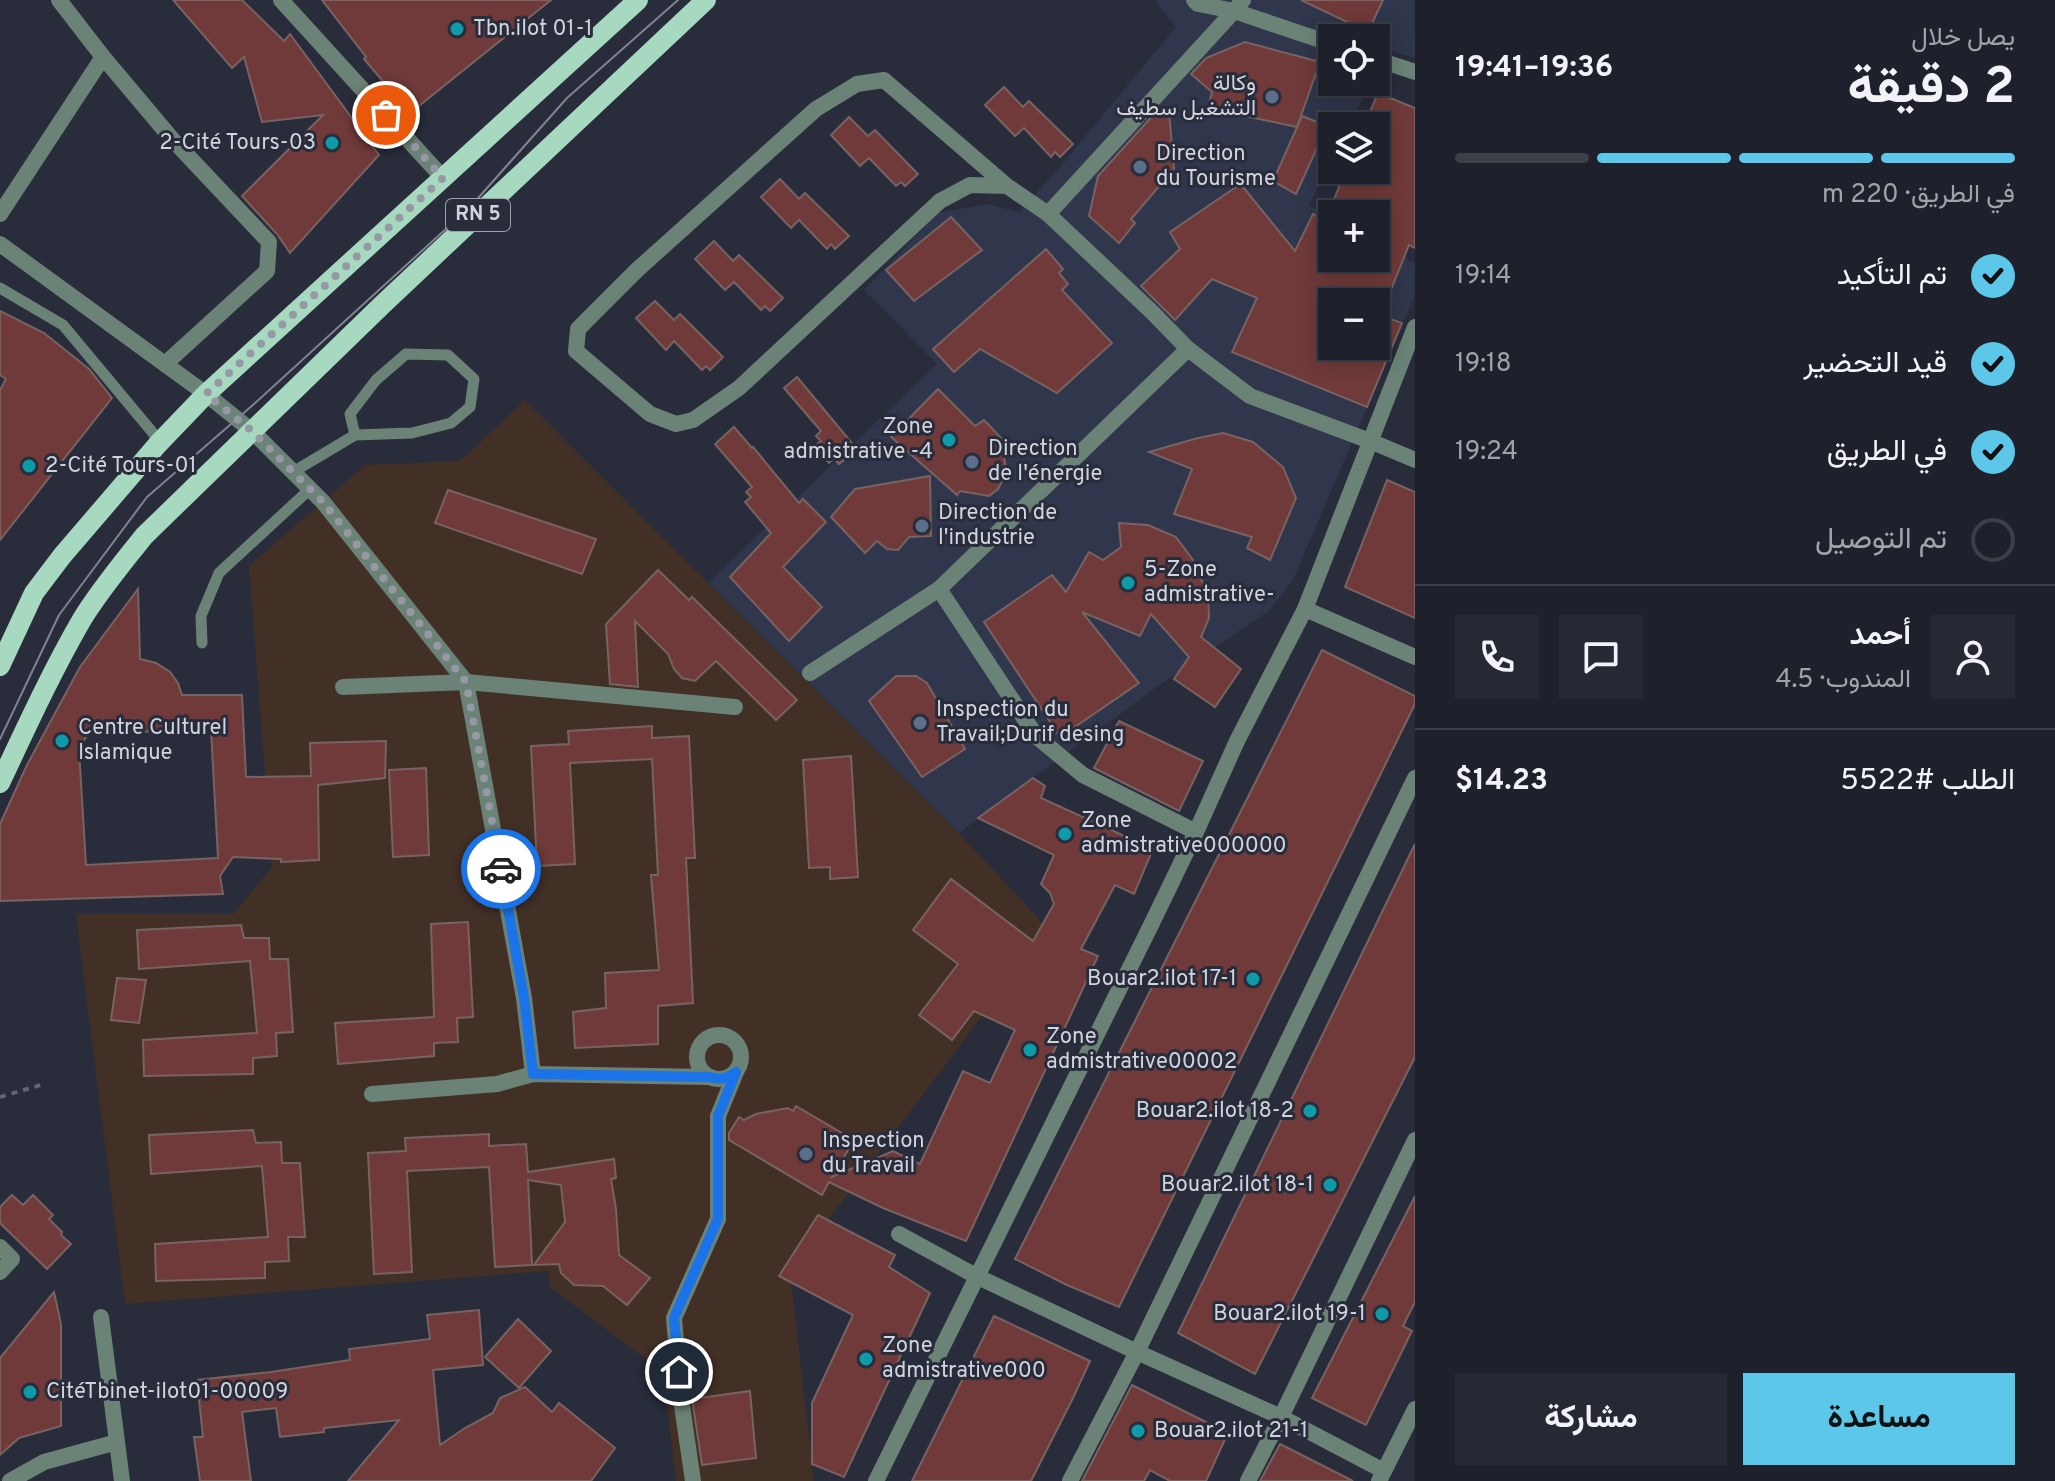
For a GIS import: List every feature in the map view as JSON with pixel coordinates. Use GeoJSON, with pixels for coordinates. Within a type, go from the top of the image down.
{"type":"FeatureCollection","features":[{"type":"Feature","properties":{"kind":"main road","name":"RN 5"},"geometry":{"type":"LineString","coordinates":[[0,666],[34,593],[158,444],[206,394],[638,0]]}},
{"type":"Feature","properties":{"kind":"main road","name":"RN 5"},"geometry":{"type":"LineString","coordinates":[[0,783],[82,619],[144,536],[382,305],[706,0]]}},
{"type":"Feature","properties":{"kind":"street"},"geometry":{"type":"LineString","coordinates":[[59,0],[172,139],[269,242],[267,271],[165,364]]}},
{"type":"Feature","properties":{"kind":"street"},"geometry":{"type":"LineString","coordinates":[[1194,0],[1198,4],[1239,6],[1318,38]]}},
{"type":"Feature","properties":{"kind":"street"},"geometry":{"type":"LineString","coordinates":[[291,3],[443,178]]}},
{"type":"Feature","properties":{"kind":"street"},"geometry":{"type":"LineString","coordinates":[[1048,214],[1239,6]]}},
{"type":"Feature","properties":{"kind":"street"},"geometry":{"type":"LineString","coordinates":[[0,214],[103,57]]}},
{"type":"Feature","properties":{"kind":"street"},"geometry":{"type":"LineString","coordinates":[[1390,64],[1415,72]]}},
{"type":"Feature","properties":{"kind":"street"},"geometry":{"type":"LineString","coordinates":[[1007,186],[970,185],[940,201],[739,388],[693,420],[676,424],[650,414],[576,351],[578,329],[637,270],[816,109],[857,84],[884,80],[1007,186],[1048,214],[1188,349],[1250,396],[1415,460]]}},
{"type":"Feature","properties":{"kind":"street"},"geometry":{"type":"LineString","coordinates":[[0,244],[252,431],[323,502],[466,682],[524,998],[533,1074]]}},
{"type":"Feature","properties":{"kind":"street"},"geometry":{"type":"LineString","coordinates":[[876,1481],[1196,832],[1237,741],[1305,609],[1415,327]]}},
{"type":"Feature","properties":{"kind":"street"},"geometry":{"type":"LineString","coordinates":[[810,673],[939,589],[1188,349]]}},
{"type":"Feature","properties":{"kind":"street"},"geometry":{"type":"LineString","coordinates":[[939,589],[1036,736],[1083,775],[1196,832]]}},
{"type":"Feature","properties":{"kind":"street"},"geometry":{"type":"LineString","coordinates":[[1305,609],[1415,657]]}},
{"type":"Feature","properties":{"kind":"street"},"geometry":{"type":"LineString","coordinates":[[343,687],[466,682],[735,707]]}},
{"type":"Feature","properties":{"kind":"street"},"geometry":{"type":"LineString","coordinates":[[1070,1481],[1137,1352],[1415,778]]}},
{"type":"Feature","properties":{"kind":"street"},"geometry":{"type":"LineString","coordinates":[[693,1481],[681,1399],[674,1318],[718,1219],[718,1116],[742,1058],[733,1038],[718,1034],[704,1040],[697,1053],[699,1067],[710,1077]]}},
{"type":"Feature","properties":{"kind":"street"},"geometry":{"type":"LineString","coordinates":[[372,1094],[497,1084],[533,1074],[724,1079],[736,1072]]}},
{"type":"Feature","properties":{"kind":"street"},"geometry":{"type":"LineString","coordinates":[[1248,1481],[1415,1140]]}},
{"type":"Feature","properties":{"kind":"street"},"geometry":{"type":"LineString","coordinates":[[899,1234],[976,1276],[1281,1417],[1381,1476],[1415,1409]]}},
{"type":"Feature","properties":{"kind":"street"},"geometry":{"type":"LineString","coordinates":[[0,1247],[12,1259],[0,1272]]}},
{"type":"Feature","properties":{"kind":"street"},"geometry":{"type":"LineString","coordinates":[[101,1317],[122,1481]]}},
{"type":"Feature","properties":{"kind":"street"},"geometry":{"type":"LineString","coordinates":[[10,1481],[44,1462],[117,1442]]}},
{"type":"Feature","properties":{"kind":"lane"},"geometry":{"type":"LineString","coordinates":[[0,288],[63,325],[153,433],[158,444]]}},
{"type":"Feature","properties":{"kind":"lane"},"geometry":{"type":"LineString","coordinates":[[293,472],[355,435],[412,433],[451,423],[470,407],[474,379],[448,355],[406,354],[376,380],[350,414],[355,435]]}},
{"type":"Feature","properties":{"kind":"lane"},"geometry":{"type":"LineString","coordinates":[[202,643],[201,616],[219,573],[310,489]]}},
{"type":"Feature","properties":{"kind":"path"},"geometry":{"type":"LineString","coordinates":[[0,1097],[44,1084]]}},
{"type":"Feature","properties":{"kind":"shaded area"},"geometry":{"type":"Polygon","coordinates":[[[1155,0],[1415,0],[1415,58],[1390,51],[1390,24],[1318,24],[1318,96],[1364,96],[1356,112],[1318,112],[1320,184],[1309,205],[1318,210],[1318,272],[1390,272],[1390,249],[1415,263],[1415,295],[1390,353],[1390,288],[1318,288],[1318,360],[1387,360],[1293,580],[1270,610],[1158,686],[959,833],[708,583],[937,364],[864,290],[938,213],[988,204],[1019,212],[1176,27],[1155,0]]]}},
{"type":"Feature","properties":{"kind":"shaded area"},"geometry":{"type":"Polygon","coordinates":[[[525,400],[959,833],[1048,929],[790,1271],[814,1481],[676,1481],[663,1372],[550,1287],[548,1271],[125,1304],[76,914],[233,914],[272,867],[249,566],[365,465],[460,461],[525,400]]]}},
{"type":"Feature","properties":{"kind":"building","name":"2-Cité Tours-03"},"geometry":{"type":"Polygon","coordinates":[[[173,0],[242,0],[284,41],[290,34],[379,155],[290,253],[242,196],[323,115],[262,122],[244,57],[232,68],[173,0]]]}},
{"type":"Feature","properties":{"kind":"building","name":"Tbn.ilot 01-1"},"geometry":{"type":"Polygon","coordinates":[[[322,0],[551,0],[410,113],[364,59],[366,57],[322,0]]]}},
{"type":"Feature","properties":{"kind":"building"},"geometry":{"type":"Polygon","coordinates":[[[1301,0],[1383,0],[1372,24],[1351,24],[1301,0]]]}},
{"type":"Feature","properties":{"kind":"building"},"geometry":{"type":"Polygon","coordinates":[[[1245,42],[1318,61],[1297,127],[1208,108],[1212,92],[1191,74],[1206,58],[1245,42]]]}},
{"type":"Feature","properties":{"kind":"building"},"geometry":{"type":"Polygon","coordinates":[[[1004,87],[1023,107],[1029,101],[1073,144],[1060,157],[1055,152],[1051,157],[1024,128],[1015,136],[985,105],[1004,87]]]}},
{"type":"Feature","properties":{"kind":"building"},"geometry":{"type":"Polygon","coordinates":[[[1377,96],[1385,96],[1415,108],[1415,248],[1409,245],[1390,292],[1390,288],[1318,288],[1318,360],[1387,360],[1367,407],[1232,352],[1257,298],[1212,279],[1175,320],[1141,286],[1180,249],[1170,232],[1236,187],[1243,187],[1295,251],[1313,214],[1318,216],[1318,272],[1390,272],[1390,200],[1334,200],[1340,184],[1390,184],[1390,112],[1370,112],[1377,96]]]}},
{"type":"Feature","properties":{"kind":"building"},"geometry":{"type":"Polygon","coordinates":[[[1169,111],[1174,169],[1131,219],[1135,223],[1119,243],[1089,216],[1098,176],[1156,112],[1169,111]]]}},
{"type":"Feature","properties":{"kind":"building"},"geometry":{"type":"Polygon","coordinates":[[[1302,116],[1318,122],[1318,146],[1296,194],[1273,181],[1302,116]]]}},
{"type":"Feature","properties":{"kind":"building"},"geometry":{"type":"Polygon","coordinates":[[[849,117],[868,136],[875,130],[918,174],[905,186],[901,182],[896,186],[869,158],[860,166],[831,135],[849,117]]]}},
{"type":"Feature","properties":{"kind":"building"},"geometry":{"type":"Polygon","coordinates":[[[780,179],[799,199],[805,193],[849,236],[835,249],[831,244],[827,249],[799,220],[791,228],[761,197],[780,179]]]}},
{"type":"Feature","properties":{"kind":"building"},"geometry":{"type":"Polygon","coordinates":[[[951,217],[982,250],[914,301],[886,270],[951,217]]]}},
{"type":"Feature","properties":{"kind":"building"},"geometry":{"type":"Polygon","coordinates":[[[714,241],[733,261],[739,255],[783,298],[770,311],[765,306],[761,310],[734,282],[725,290],[695,259],[714,241]]]}},
{"type":"Feature","properties":{"kind":"building"},"geometry":{"type":"Polygon","coordinates":[[[1046,249],[1063,269],[1059,273],[1068,284],[1062,290],[1112,343],[1057,393],[980,349],[954,372],[933,349],[1046,249]]]}},
{"type":"Feature","properties":{"kind":"building"},"geometry":{"type":"Polygon","coordinates":[[[655,301],[674,320],[680,314],[723,357],[710,370],[706,366],[702,370],[674,341],[666,350],[636,318],[655,301]]]}},
{"type":"Feature","properties":{"kind":"building","name":"2-Cité Tours-01"},"geometry":{"type":"Polygon","coordinates":[[[0,311],[44,333],[89,369],[112,398],[0,540],[0,390],[6,379],[0,375],[0,311]]]}},
{"type":"Feature","properties":{"kind":"building"},"geometry":{"type":"Polygon","coordinates":[[[1390,319],[1402,323],[1390,352],[1390,319]]]}},
{"type":"Feature","properties":{"kind":"building"},"geometry":{"type":"Polygon","coordinates":[[[797,377],[857,449],[839,464],[834,458],[829,463],[814,446],[821,441],[816,436],[821,431],[784,388],[797,377]]]}},
{"type":"Feature","properties":{"kind":"building","name":"Zone admistrative -4"},"geometry":{"type":"Polygon","coordinates":[[[938,389],[975,426],[984,420],[1006,443],[1002,448],[1007,472],[998,489],[989,496],[960,491],[957,495],[891,437],[938,389]]]}},
{"type":"Feature","properties":{"kind":"building"},"geometry":{"type":"Polygon","coordinates":[[[734,427],[799,503],[803,499],[826,522],[783,567],[822,607],[789,641],[730,577],[771,533],[745,502],[751,497],[746,492],[752,487],[715,444],[734,427]]]}},
{"type":"Feature","properties":{"kind":"building"},"geometry":{"type":"Polygon","coordinates":[[[1223,433],[1253,442],[1283,467],[1296,498],[1270,560],[1247,548],[1252,537],[1174,514],[1192,469],[1149,452],[1223,433]]]}},
{"type":"Feature","properties":{"kind":"building"},"geometry":{"type":"Polygon","coordinates":[[[930,476],[931,536],[909,537],[898,550],[887,549],[877,541],[865,553],[831,517],[855,489],[930,476]]]}},
{"type":"Feature","properties":{"kind":"building"},"geometry":{"type":"Polygon","coordinates":[[[1387,480],[1415,492],[1415,618],[1345,587],[1387,480]]]}},
{"type":"Feature","properties":{"kind":"building"},"geometry":{"type":"Polygon","coordinates":[[[448,490],[596,539],[582,574],[435,523],[448,490]]]}},
{"type":"Feature","properties":{"kind":"building"},"geometry":{"type":"Polygon","coordinates":[[[1119,523],[1148,525],[1176,537],[1193,560],[1208,595],[1209,618],[1201,637],[1241,669],[1215,707],[1174,679],[1189,657],[1151,614],[1140,636],[1082,612],[1139,683],[1060,737],[984,622],[1052,575],[1066,592],[1089,552],[1103,560],[1121,547],[1119,523]]]}},
{"type":"Feature","properties":{"kind":"building"},"geometry":{"type":"Polygon","coordinates":[[[658,570],[689,600],[692,597],[797,700],[776,720],[716,661],[695,681],[682,678],[668,654],[635,621],[638,687],[610,684],[606,624],[658,570]]]}},
{"type":"Feature","properties":{"kind":"building","name":"Centre Culturel Islamique"},"geometry":{"type":"Polygon","coordinates":[[[138,589],[140,659],[156,663],[170,672],[182,695],[242,695],[246,777],[311,776],[310,743],[386,741],[385,778],[318,785],[319,860],[281,862],[281,859],[233,857],[220,876],[223,894],[0,901],[0,824],[27,765],[80,667],[138,589]],[[211,730],[88,733],[79,750],[86,865],[218,858],[211,730]]]}},
{"type":"Feature","properties":{"kind":"building"},"geometry":{"type":"Polygon","coordinates":[[[1322,650],[1415,696],[1415,704],[1119,1307],[1015,1259],[1322,650]]]}},
{"type":"Feature","properties":{"kind":"building"},"geometry":{"type":"Polygon","coordinates":[[[896,676],[916,676],[927,683],[965,749],[922,777],[869,701],[896,676]]]}},
{"type":"Feature","properties":{"kind":"building"},"geometry":{"type":"Polygon","coordinates":[[[1119,721],[1203,761],[1179,811],[1094,768],[1119,721]]]}},
{"type":"Feature","properties":{"kind":"building"},"geometry":{"type":"Polygon","coordinates":[[[652,726],[652,738],[689,736],[695,858],[686,858],[693,1003],[658,1006],[658,1044],[575,1048],[573,1012],[606,1008],[605,973],[659,970],[651,875],[658,875],[652,759],[570,763],[575,864],[537,866],[531,746],[569,744],[568,731],[652,726]]]}},
{"type":"Feature","properties":{"kind":"building"},"geometry":{"type":"Polygon","coordinates":[[[851,756],[858,877],[830,879],[830,867],[809,868],[803,760],[851,756]]]}},
{"type":"Feature","properties":{"kind":"building"},"geometry":{"type":"Polygon","coordinates":[[[426,768],[429,855],[393,857],[389,770],[426,768]]]}},
{"type":"Feature","properties":{"kind":"building"},"geometry":{"type":"Polygon","coordinates":[[[1033,778],[1045,786],[1041,798],[1153,849],[1134,894],[1115,885],[1081,949],[1098,956],[966,1241],[883,1208],[829,1182],[822,1195],[729,1140],[729,1133],[739,1117],[744,1120],[756,1114],[788,1108],[793,1111],[796,1106],[854,1140],[832,1177],[893,1151],[920,1164],[963,1071],[990,1083],[1015,1030],[974,1011],[952,1040],[919,1015],[958,964],[913,930],[951,879],[1033,941],[1054,904],[1050,893],[1041,884],[1054,855],[978,818],[1033,778]]]}},
{"type":"Feature","properties":{"kind":"building"},"geometry":{"type":"Polygon","coordinates":[[[1415,844],[1415,1057],[1255,1374],[1178,1333],[1415,844]]]}},
{"type":"Feature","properties":{"kind":"building"},"geometry":{"type":"Polygon","coordinates":[[[468,922],[473,1017],[457,1018],[458,1042],[434,1043],[434,1056],[338,1064],[335,1023],[434,1017],[431,924],[468,922]]]}},
{"type":"Feature","properties":{"kind":"building"},"geometry":{"type":"Polygon","coordinates":[[[241,925],[244,938],[269,938],[270,959],[288,959],[293,1032],[276,1033],[277,1056],[253,1058],[253,1074],[144,1076],[143,1040],[257,1033],[250,961],[139,969],[137,930],[241,925]]]}},
{"type":"Feature","properties":{"kind":"building"},"geometry":{"type":"Polygon","coordinates":[[[117,978],[146,980],[139,1023],[111,1020],[117,978]]]}},
{"type":"Feature","properties":{"kind":"building"},"geometry":{"type":"Polygon","coordinates":[[[253,1130],[256,1143],[281,1142],[282,1163],[300,1163],[305,1237],[288,1237],[289,1261],[265,1262],[265,1278],[156,1281],[155,1244],[268,1237],[262,1166],[151,1174],[149,1135],[253,1130]]]}},
{"type":"Feature","properties":{"kind":"building"},"geometry":{"type":"Polygon","coordinates":[[[489,1134],[489,1146],[526,1144],[528,1172],[614,1159],[616,1178],[611,1179],[619,1255],[650,1278],[627,1305],[603,1286],[574,1285],[561,1273],[559,1264],[534,1265],[565,1222],[561,1185],[528,1180],[532,1265],[495,1267],[489,1167],[407,1171],[412,1272],[374,1274],[368,1153],[406,1151],[405,1138],[489,1134]]]}},
{"type":"Feature","properties":{"kind":"building"},"geometry":{"type":"Polygon","coordinates":[[[12,1195],[23,1205],[33,1195],[53,1215],[49,1219],[71,1244],[47,1269],[0,1223],[0,1207],[12,1195]]]}},
{"type":"Feature","properties":{"kind":"building","name":"Bouar2.ilot 19-1"},"geometry":{"type":"Polygon","coordinates":[[[1415,1196],[1415,1302],[1403,1326],[1412,1331],[1366,1425],[1312,1398],[1415,1196]]]}},
{"type":"Feature","properties":{"kind":"building","name":"Zone admistrative000"},"geometry":{"type":"Polygon","coordinates":[[[818,1215],[895,1255],[889,1267],[930,1293],[844,1477],[812,1464],[812,1403],[853,1315],[779,1276],[818,1215]]]}},
{"type":"Feature","properties":{"kind":"building","name":"CitéTbinet-ilot01-00009"},"geometry":{"type":"Polygon","coordinates":[[[54,1292],[61,1324],[61,1426],[19,1438],[0,1455],[0,1358],[54,1292]]]}},
{"type":"Feature","properties":{"kind":"building"},"geometry":{"type":"Polygon","coordinates":[[[479,1310],[483,1365],[433,1370],[440,1445],[493,1413],[500,1398],[525,1387],[552,1412],[559,1403],[615,1448],[591,1481],[348,1481],[399,1420],[324,1428],[324,1432],[280,1437],[276,1408],[242,1412],[251,1481],[200,1481],[194,1437],[203,1437],[197,1380],[350,1360],[349,1349],[430,1339],[427,1315],[479,1310]]]}},
{"type":"Feature","properties":{"kind":"building"},"geometry":{"type":"Polygon","coordinates":[[[994,1316],[1090,1361],[1074,1396],[1031,1481],[912,1481],[994,1316]]]}},
{"type":"Feature","properties":{"kind":"building"},"geometry":{"type":"Polygon","coordinates":[[[518,1319],[551,1351],[519,1388],[485,1357],[518,1319]]]}},
{"type":"Feature","properties":{"kind":"building","name":"Bouar2.ilot 21-1"},"geometry":{"type":"Polygon","coordinates":[[[1132,1385],[1228,1433],[1206,1481],[1170,1481],[1150,1470],[1144,1481],[1082,1481],[1132,1385]]]}},
{"type":"Feature","properties":{"kind":"building"},"geometry":{"type":"Polygon","coordinates":[[[750,1391],[756,1458],[702,1465],[692,1399],[750,1391]]]}},
{"type":"Feature","properties":{"kind":"building"},"geometry":{"type":"Polygon","coordinates":[[[1280,1444],[1353,1481],[1260,1481],[1280,1444]]]}},
{"type":"Feature","properties":{"kind":"tram line"},"geometry":{"type":"LineString","coordinates":[[0,739],[59,615],[147,497],[471,206],[567,98],[678,0]]}},
{"type":"Feature","properties":{"kind":"way so far"},"geometry":{"type":"LineString","coordinates":[[386,115],[443,178],[206,394],[252,431],[323,502],[466,682],[501,869]]}},
{"type":"Feature","properties":{"kind":"place","name":"Tbn.ilot 01-1"},"geometry":{"type":"Point","coordinates":[457,29]}},
{"type":"Feature","properties":{"kind":"place","name":"وكالة التشغيل سطيف"},"geometry":{"type":"Point","coordinates":[1272,97]}},
{"type":"Feature","properties":{"kind":"place","name":"2-Cité Tours-03"},"geometry":{"type":"Point","coordinates":[332,143]}},
{"type":"Feature","properties":{"kind":"place","name":"Direction du Tourisme"},"geometry":{"type":"Point","coordinates":[1140,167]}},
{"type":"Feature","properties":{"kind":"place","name":"Zone admistrative -4"},"geometry":{"type":"Point","coordinates":[949,440]}},
{"type":"Feature","properties":{"kind":"place","name":"Direction de l'énergie"},"geometry":{"type":"Point","coordinates":[972,462]}},
{"type":"Feature","properties":{"kind":"place","name":"2-Cité Tours-01"},"geometry":{"type":"Point","coordinates":[29,466]}},
{"type":"Feature","properties":{"kind":"place","name":"Direction de l'industrie"},"geometry":{"type":"Point","coordinates":[922,526]}},
{"type":"Feature","properties":{"kind":"place","name":"5-Zone admistrative-"},"geometry":{"type":"Point","coordinates":[1128,583]}},
{"type":"Feature","properties":{"kind":"place","name":"Inspection du Travail;Durif desing"},"geometry":{"type":"Point","coordinates":[920,723]}},
{"type":"Feature","properties":{"kind":"place","name":"Centre Culturel Islamique"},"geometry":{"type":"Point","coordinates":[62,741]}},
{"type":"Feature","properties":{"kind":"place","name":"Zone admistrative000000"},"geometry":{"type":"Point","coordinates":[1065,834]}},
{"type":"Feature","properties":{"kind":"place","name":"Bouar2.ilot 17-1"},"geometry":{"type":"Point","coordinates":[1253,979]}},
{"type":"Feature","properties":{"kind":"place","name":"Zone admistrative00002"},"geometry":{"type":"Point","coordinates":[1030,1050]}},
{"type":"Feature","properties":{"kind":"place","name":"Bouar2.ilot 18-2"},"geometry":{"type":"Point","coordinates":[1310,1111]}},
{"type":"Feature","properties":{"kind":"place","name":"Inspection du Travail"},"geometry":{"type":"Point","coordinates":[806,1154]}},
{"type":"Feature","properties":{"kind":"place","name":"Bouar2.ilot 18-1"},"geometry":{"type":"Point","coordinates":[1330,1185]}},
{"type":"Feature","properties":{"kind":"place","name":"Bouar2.ilot 19-1"},"geometry":{"type":"Point","coordinates":[1382,1314]}},
{"type":"Feature","properties":{"kind":"place","name":"Zone admistrative000"},"geometry":{"type":"Point","coordinates":[866,1359]}},
{"type":"Feature","properties":{"kind":"place","name":"CitéTbinet-ilot01-00009"},"geometry":{"type":"Point","coordinates":[30,1392]}},
{"type":"Feature","properties":{"kind":"place","name":"Bouar2.ilot 21-1"},"geometry":{"type":"Point","coordinates":[1138,1431]}},
{"type":"Feature","properties":{"kind":"route"},"geometry":{"type":"LineString","coordinates":[[501,869],[524,998],[533,1074],[724,1079],[736,1072],[718,1116],[718,1219],[674,1318],[679,1372]]}}]}
